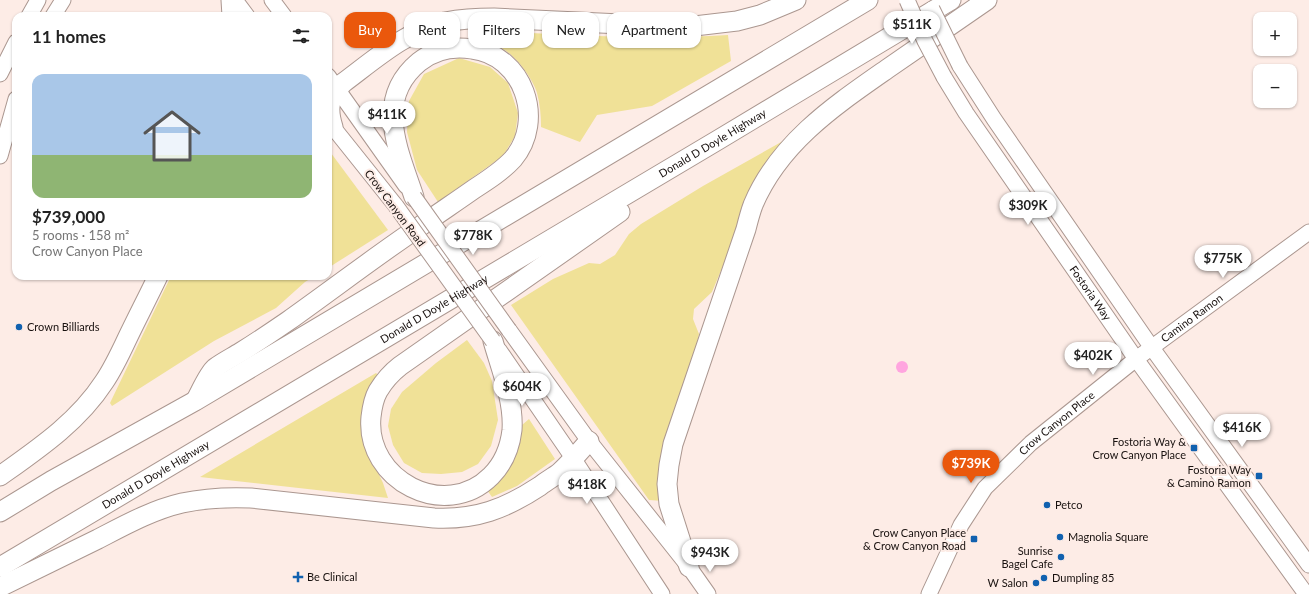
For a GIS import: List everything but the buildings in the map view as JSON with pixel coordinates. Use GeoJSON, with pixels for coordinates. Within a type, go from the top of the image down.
{"type":"FeatureCollection","features":[{"type":"Feature","properties":{"kind":"highway"},"geometry":{"type":"LineString","coordinates":[[231,0],[232,12]]}},
{"type":"Feature","properties":{"kind":"highway"},"geometry":{"type":"LineString","coordinates":[[333,82],[343,83],[399,42],[421,30],[444,22],[494,18],[686,26],[737,21],[760,15],[796,0]]}},
{"type":"Feature","properties":{"kind":"highway"},"geometry":{"type":"LineString","coordinates":[[0,512],[51,481],[195,401],[868,0]]}},
{"type":"Feature","properties":{"kind":"highway","name":"Donald D Doyle Highway"},"geometry":{"type":"LineString","coordinates":[[0,567],[951,0]]}},
{"type":"Feature","properties":{"kind":"highway"},"geometry":{"type":"LineString","coordinates":[[689,567],[669,504],[667,484],[673,444],[746,229],[752,207],[762,186],[789,148],[820,118],[864,85],[987,0]]}},
{"type":"Feature","properties":{"kind":"highway"},"geometry":{"type":"LineString","coordinates":[[195,401],[214,369],[288,321],[395,243],[496,174],[513,158],[523,144],[528,125],[528,106],[524,88],[513,72],[499,59],[479,50],[460,47],[442,50],[426,57],[411,69],[399,86],[392,107],[393,126],[397,145],[414,197]]}},
{"type":"Feature","properties":{"kind":"highway"},"geometry":{"type":"LineString","coordinates":[[493,341],[511,409],[512,430],[508,451],[498,468],[485,481],[470,490],[454,494],[438,495],[422,492],[405,485],[392,475],[380,460],[373,444],[370,425],[372,408],[377,392],[387,377],[400,366],[614,216],[689,170],[718,140]]}},
{"type":"Feature","properties":{"kind":"highway"},"geometry":{"type":"LineString","coordinates":[[0,476],[54,435],[73,419],[89,402],[104,383],[115,364],[156,280]]}},
{"type":"Feature","properties":{"kind":"highway"},"geometry":{"type":"LineString","coordinates":[[0,587],[156,511],[206,499],[230,497],[251,498],[434,518],[453,519],[472,516],[509,504],[560,472],[589,441]]}},
{"type":"Feature","properties":{"kind":"street"},"geometry":{"type":"LineString","coordinates":[[31,12],[38,0]]}},
{"type":"Feature","properties":{"kind":"street"},"geometry":{"type":"LineString","coordinates":[[56,12],[63,0]]}},
{"type":"Feature","properties":{"kind":"street"},"geometry":{"type":"LineString","coordinates":[[234,0],[244,12]]}},
{"type":"Feature","properties":{"kind":"street"},"geometry":{"type":"LineString","coordinates":[[272,0],[281,12]]}},
{"type":"Feature","properties":{"kind":"street","name":"Fostoria Way"},"geometry":{"type":"LineString","coordinates":[[907,0],[925,41],[944,77],[966,113],[1136,359],[1306,594]]}},
{"type":"Feature","properties":{"kind":"street","name":"Fostoria Way"},"geometry":{"type":"LineString","coordinates":[[928,0],[960,66],[994,119],[1152,348],[1309,565]]}},
{"type":"Feature","properties":{"kind":"street"},"geometry":{"type":"LineString","coordinates":[[0,74],[12,50]]}},
{"type":"Feature","properties":{"kind":"street","name":"Crow Canyon Road"},"geometry":{"type":"LineString","coordinates":[[333,82],[589,441],[689,567],[708,594]]}},
{"type":"Feature","properties":{"kind":"street"},"geometry":{"type":"LineString","coordinates":[[0,156],[12,113]]}},
{"type":"Feature","properties":{"kind":"street","name":"Crow Canyon Road"},"geometry":{"type":"LineString","coordinates":[[332,126],[396,206],[493,341],[573,458],[662,594]]}},
{"type":"Feature","properties":{"kind":"street","name":"Camino Ramon"},"geometry":{"type":"LineString","coordinates":[[1152,348],[1309,232]]}},
{"type":"Feature","properties":{"kind":"street","name":"Crow Canyon Place"},"geometry":{"type":"LineString","coordinates":[[928,594],[961,525],[985,488],[1031,443],[1136,359],[1152,348]]}},
{"type":"Feature","properties":{"kind":"shaded area"},"geometry":{"type":"Polygon","coordinates":[[[534,33],[542,33],[542,48],[599,48],[599,36],[607,36],[607,48],[701,48],[701,36],[728,35],[731,61],[652,106],[597,115],[580,142],[541,127],[540,105],[535,87],[523,68],[508,52],[502,48],[534,48],[534,33]]]}},
{"type":"Feature","properties":{"kind":"shaded area"},"geometry":{"type":"Polygon","coordinates":[[[459,58],[490,67],[508,83],[518,113],[515,136],[503,156],[438,202],[417,170],[407,132],[409,101],[424,74],[459,58]]]}},
{"type":"Feature","properties":{"kind":"shaded area"},"geometry":{"type":"Polygon","coordinates":[[[783,141],[785,145],[730,249],[712,292],[694,309],[693,319],[699,334],[663,501],[649,500],[511,305],[553,279],[589,263],[600,264],[615,255],[629,234],[641,224],[703,186],[783,141]]]}},
{"type":"Feature","properties":{"kind":"shaded area"},"geometry":{"type":"Polygon","coordinates":[[[332,154],[388,230],[332,265],[332,154]]]}},
{"type":"Feature","properties":{"kind":"shaded area"},"geometry":{"type":"Polygon","coordinates":[[[169,280],[308,280],[276,308],[214,341],[112,406],[110,403],[169,280]]]}},
{"type":"Feature","properties":{"kind":"shaded area"},"geometry":{"type":"Polygon","coordinates":[[[467,340],[484,363],[492,381],[498,420],[491,446],[478,464],[462,472],[441,474],[422,473],[404,463],[393,445],[388,426],[391,409],[402,392],[436,363],[467,340]]]}},
{"type":"Feature","properties":{"kind":"shaded area"},"geometry":{"type":"Polygon","coordinates":[[[900,361],[904,361],[908,367],[904,373],[900,373],[896,369],[896,365],[900,361]]]}},
{"type":"Feature","properties":{"kind":"shaded area"},"geometry":{"type":"Polygon","coordinates":[[[376,373],[379,376],[365,445],[383,483],[388,498],[200,477],[376,373]]]}},
{"type":"Feature","properties":{"kind":"shaded area"},"geometry":{"type":"Polygon","coordinates":[[[529,419],[555,459],[517,486],[492,497],[487,490],[520,432],[522,425],[529,419]]]}},
{"type":"Feature","properties":{"kind":"place","name":"Crown Billiards"},"geometry":{"type":"Point","coordinates":[19,327]}},
{"type":"Feature","properties":{"kind":"place","name":"Fostoria Way & Crow Canyon Place"},"geometry":{"type":"Point","coordinates":[1194,448]}},
{"type":"Feature","properties":{"kind":"place","name":"Fostoria Way & Camino Ramon"},"geometry":{"type":"Point","coordinates":[1259,476]}},
{"type":"Feature","properties":{"kind":"place","name":"Petco"},"geometry":{"type":"Point","coordinates":[1047,505]}},
{"type":"Feature","properties":{"kind":"place","name":"Magnolia Square"},"geometry":{"type":"Point","coordinates":[1060,537]}},
{"type":"Feature","properties":{"kind":"place","name":"Crow Canyon Place & Crow Canyon Road"},"geometry":{"type":"Point","coordinates":[974,539]}},
{"type":"Feature","properties":{"kind":"place","name":"Sunrise Bagel Cafe"},"geometry":{"type":"Point","coordinates":[1061,557]}},
{"type":"Feature","properties":{"kind":"place","name":"Be Clinical"},"geometry":{"type":"Point","coordinates":[298,577]}},
{"type":"Feature","properties":{"kind":"place","name":"Dumpling 85"},"geometry":{"type":"Point","coordinates":[1044,578]}},
{"type":"Feature","properties":{"kind":"place","name":"W Salon"},"geometry":{"type":"Point","coordinates":[1036,583]}}]}
